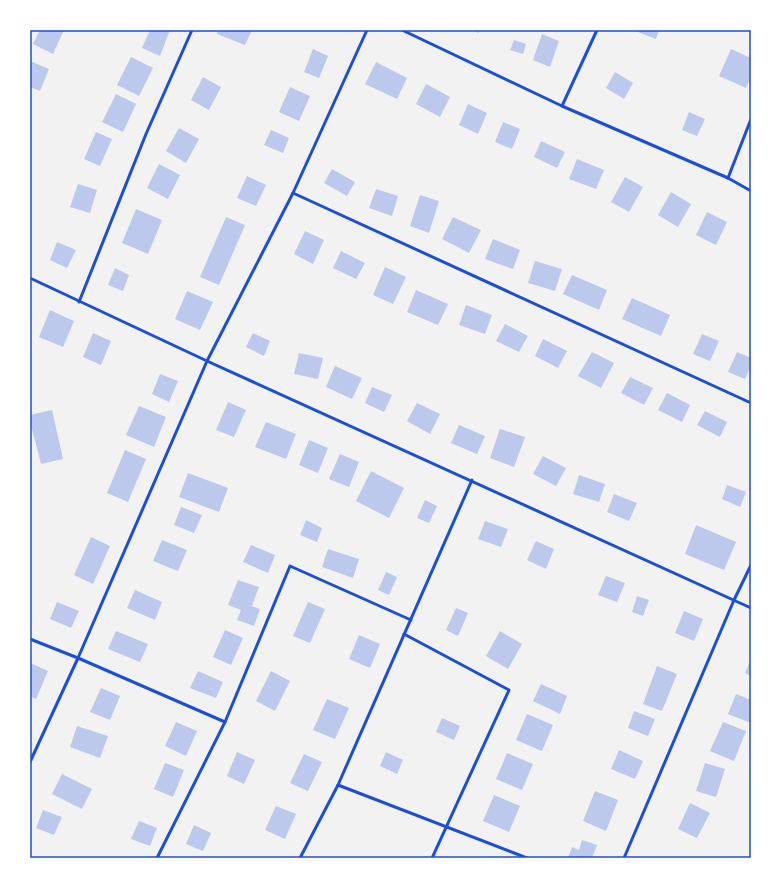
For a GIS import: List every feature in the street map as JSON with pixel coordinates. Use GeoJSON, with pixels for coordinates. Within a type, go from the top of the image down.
{"type":"FeatureCollection","features":[{"type":"Feature","properties":{"kind":"lane"},"geometry":{"type":"LineString","coordinates":[[79,302],[146,134],[192,30]]}},
{"type":"Feature","properties":{"kind":"lane"},"geometry":{"type":"LineString","coordinates":[[30,762],[78,658],[207,361],[293,193],[367,30]]}},
{"type":"Feature","properties":{"kind":"lane"},"geometry":{"type":"LineString","coordinates":[[402,30],[562,106],[728,178],[751,191]]}},
{"type":"Feature","properties":{"kind":"lane"},"geometry":{"type":"LineString","coordinates":[[562,106],[597,30]]}},
{"type":"Feature","properties":{"kind":"lane"},"geometry":{"type":"LineString","coordinates":[[728,178],[751,119]]}},
{"type":"Feature","properties":{"kind":"lane"},"geometry":{"type":"LineString","coordinates":[[293,193],[751,403]]}},
{"type":"Feature","properties":{"kind":"lane"},"geometry":{"type":"LineString","coordinates":[[30,278],[207,361],[472,480],[751,608]]}},
{"type":"Feature","properties":{"kind":"lane"},"geometry":{"type":"LineString","coordinates":[[300,858],[338,785],[404,634],[412,620],[472,480]]}},
{"type":"Feature","properties":{"kind":"lane"},"geometry":{"type":"LineString","coordinates":[[624,858],[734,600],[751,564]]}},
{"type":"Feature","properties":{"kind":"lane"},"geometry":{"type":"LineString","coordinates":[[157,858],[224,722],[290,566],[412,620]]}},
{"type":"Feature","properties":{"kind":"lane"},"geometry":{"type":"LineString","coordinates":[[404,634],[509,690],[432,858]]}},
{"type":"Feature","properties":{"kind":"lane"},"geometry":{"type":"LineString","coordinates":[[30,639],[78,658],[224,722]]}},
{"type":"Feature","properties":{"kind":"lane"},"geometry":{"type":"LineString","coordinates":[[338,785],[527,858]]}},
{"type":"Feature","properties":{"kind":"building"},"geometry":{"type":"Polygon","coordinates":[[[40,30],[64,30],[53,54],[33,44],[40,30]]]}},
{"type":"Feature","properties":{"kind":"building"},"geometry":{"type":"Polygon","coordinates":[[[150,30],[170,30],[160,56],[142,48],[150,30]]]}},
{"type":"Feature","properties":{"kind":"building"},"geometry":{"type":"Polygon","coordinates":[[[218,30],[252,30],[245,45],[217,34],[218,30]]]}},
{"type":"Feature","properties":{"kind":"building"},"geometry":{"type":"Polygon","coordinates":[[[471,30],[480,30],[479,33],[471,30]]]}},
{"type":"Feature","properties":{"kind":"building"},"geometry":{"type":"Polygon","coordinates":[[[633,30],[659,30],[656,39],[633,30]]]}},
{"type":"Feature","properties":{"kind":"building"},"geometry":{"type":"Polygon","coordinates":[[[542,34],[559,41],[550,67],[533,60],[542,34]]]}},
{"type":"Feature","properties":{"kind":"building"},"geometry":{"type":"Polygon","coordinates":[[[514,40],[526,44],[523,54],[510,50],[514,40]]]}},
{"type":"Feature","properties":{"kind":"building"},"geometry":{"type":"Polygon","coordinates":[[[313,49],[328,56],[319,78],[304,72],[313,49]]]}},
{"type":"Feature","properties":{"kind":"building"},"geometry":{"type":"Polygon","coordinates":[[[731,49],[751,58],[751,77],[746,88],[719,76],[731,49]]]}},
{"type":"Feature","properties":{"kind":"building"},"geometry":{"type":"Polygon","coordinates":[[[131,57],[153,68],[139,96],[117,85],[131,57]]]}},
{"type":"Feature","properties":{"kind":"building"},"geometry":{"type":"Polygon","coordinates":[[[30,61],[49,69],[40,91],[30,87],[30,61]]]}},
{"type":"Feature","properties":{"kind":"building"},"geometry":{"type":"Polygon","coordinates":[[[376,62],[407,78],[397,99],[365,84],[376,62]]]}},
{"type":"Feature","properties":{"kind":"building"},"geometry":{"type":"Polygon","coordinates":[[[615,72],[633,83],[624,99],[606,88],[615,72]]]}},
{"type":"Feature","properties":{"kind":"building"},"geometry":{"type":"Polygon","coordinates":[[[203,77],[221,87],[209,110],[191,100],[203,77]]]}},
{"type":"Feature","properties":{"kind":"building"},"geometry":{"type":"Polygon","coordinates":[[[426,84],[450,97],[440,117],[416,104],[426,84]]]}},
{"type":"Feature","properties":{"kind":"building"},"geometry":{"type":"Polygon","coordinates":[[[290,87],[310,96],[299,121],[279,112],[290,87]]]}},
{"type":"Feature","properties":{"kind":"building"},"geometry":{"type":"Polygon","coordinates":[[[116,94],[136,104],[123,132],[102,122],[116,94]]]}},
{"type":"Feature","properties":{"kind":"building"},"geometry":{"type":"Polygon","coordinates":[[[468,104],[487,113],[478,134],[459,125],[468,104]]]}},
{"type":"Feature","properties":{"kind":"building"},"geometry":{"type":"Polygon","coordinates":[[[689,112],[705,119],[697,136],[682,130],[689,112]]]}},
{"type":"Feature","properties":{"kind":"building"},"geometry":{"type":"Polygon","coordinates":[[[503,122],[520,129],[512,149],[495,142],[503,122]]]}},
{"type":"Feature","properties":{"kind":"building"},"geometry":{"type":"Polygon","coordinates":[[[179,128],[199,139],[186,163],[166,151],[179,128]]]}},
{"type":"Feature","properties":{"kind":"building"},"geometry":{"type":"Polygon","coordinates":[[[271,130],[289,138],[283,153],[264,145],[271,130]]]}},
{"type":"Feature","properties":{"kind":"building"},"geometry":{"type":"Polygon","coordinates":[[[96,132],[112,139],[100,166],[84,159],[96,132]]]}},
{"type":"Feature","properties":{"kind":"building"},"geometry":{"type":"Polygon","coordinates":[[[541,141],[565,152],[557,168],[534,157],[541,141]]]}},
{"type":"Feature","properties":{"kind":"building"},"geometry":{"type":"Polygon","coordinates":[[[577,159],[604,170],[596,189],[569,179],[577,159]]]}},
{"type":"Feature","properties":{"kind":"building"},"geometry":{"type":"Polygon","coordinates":[[[159,164],[180,175],[168,199],[147,188],[159,164]]]}},
{"type":"Feature","properties":{"kind":"building"},"geometry":{"type":"Polygon","coordinates":[[[332,169],[355,182],[347,196],[324,183],[332,169]]]}},
{"type":"Feature","properties":{"kind":"building"},"geometry":{"type":"Polygon","coordinates":[[[247,176],[266,185],[256,206],[237,198],[247,176]]]}},
{"type":"Feature","properties":{"kind":"building"},"geometry":{"type":"Polygon","coordinates":[[[625,177],[643,187],[629,212],[611,202],[625,177]]]}},
{"type":"Feature","properties":{"kind":"building"},"geometry":{"type":"Polygon","coordinates":[[[78,184],[97,190],[90,213],[70,207],[78,184]]]}},
{"type":"Feature","properties":{"kind":"building"},"geometry":{"type":"Polygon","coordinates":[[[376,189],[398,196],[392,216],[369,208],[376,189]]]}},
{"type":"Feature","properties":{"kind":"building"},"geometry":{"type":"Polygon","coordinates":[[[671,192],[691,204],[678,227],[658,215],[671,192]]]}},
{"type":"Feature","properties":{"kind":"building"},"geometry":{"type":"Polygon","coordinates":[[[420,195],[439,201],[429,233],[410,226],[420,195]]]}},
{"type":"Feature","properties":{"kind":"building"},"geometry":{"type":"Polygon","coordinates":[[[136,209],[162,220],[148,254],[122,243],[136,209]]]}},
{"type":"Feature","properties":{"kind":"building"},"geometry":{"type":"Polygon","coordinates":[[[707,212],[727,222],[716,245],[696,235],[707,212]]]}},
{"type":"Feature","properties":{"kind":"building"},"geometry":{"type":"Polygon","coordinates":[[[226,217],[245,225],[219,285],[200,277],[226,217]]]}},
{"type":"Feature","properties":{"kind":"building"},"geometry":{"type":"Polygon","coordinates":[[[453,217],[481,230],[469,253],[442,239],[453,217]]]}},
{"type":"Feature","properties":{"kind":"building"},"geometry":{"type":"Polygon","coordinates":[[[305,231],[324,240],[313,264],[294,254],[305,231]]]}},
{"type":"Feature","properties":{"kind":"building"},"geometry":{"type":"Polygon","coordinates":[[[493,239],[520,250],[513,269],[485,259],[493,239]]]}},
{"type":"Feature","properties":{"kind":"building"},"geometry":{"type":"Polygon","coordinates":[[[57,242],[76,250],[67,268],[50,260],[57,242]]]}},
{"type":"Feature","properties":{"kind":"building"},"geometry":{"type":"Polygon","coordinates":[[[341,251],[365,263],[356,279],[333,268],[341,251]]]}},
{"type":"Feature","properties":{"kind":"building"},"geometry":{"type":"Polygon","coordinates":[[[535,261],[562,269],[555,291],[528,283],[535,261]]]}},
{"type":"Feature","properties":{"kind":"building"},"geometry":{"type":"Polygon","coordinates":[[[385,267],[406,277],[393,304],[373,295],[385,267]]]}},
{"type":"Feature","properties":{"kind":"building"},"geometry":{"type":"Polygon","coordinates":[[[115,268],[129,275],[123,291],[108,285],[115,268]]]}},
{"type":"Feature","properties":{"kind":"building"},"geometry":{"type":"Polygon","coordinates":[[[572,275],[607,290],[599,310],[563,294],[572,275]]]}},
{"type":"Feature","properties":{"kind":"building"},"geometry":{"type":"Polygon","coordinates":[[[416,290],[448,304],[438,325],[407,312],[416,290]]]}},
{"type":"Feature","properties":{"kind":"building"},"geometry":{"type":"Polygon","coordinates":[[[187,291],[213,302],[200,330],[175,319],[187,291]]]}},
{"type":"Feature","properties":{"kind":"building"},"geometry":{"type":"Polygon","coordinates":[[[632,298],[670,315],[661,336],[622,319],[632,298]]]}},
{"type":"Feature","properties":{"kind":"building"},"geometry":{"type":"Polygon","coordinates":[[[466,305],[492,315],[485,334],[459,325],[466,305]]]}},
{"type":"Feature","properties":{"kind":"building"},"geometry":{"type":"Polygon","coordinates":[[[50,310],[74,321],[63,347],[39,337],[50,310]]]}},
{"type":"Feature","properties":{"kind":"building"},"geometry":{"type":"Polygon","coordinates":[[[505,324],[528,336],[519,352],[496,341],[505,324]]]}},
{"type":"Feature","properties":{"kind":"building"},"geometry":{"type":"Polygon","coordinates":[[[93,333],[111,341],[101,365],[83,357],[93,333]]]}},
{"type":"Feature","properties":{"kind":"building"},"geometry":{"type":"Polygon","coordinates":[[[253,333],[270,341],[264,356],[246,347],[253,333]]]}},
{"type":"Feature","properties":{"kind":"building"},"geometry":{"type":"Polygon","coordinates":[[[702,334],[719,341],[710,361],[693,354],[702,334]]]}},
{"type":"Feature","properties":{"kind":"building"},"geometry":{"type":"Polygon","coordinates":[[[543,339],[567,351],[558,368],[535,356],[543,339]]]}},
{"type":"Feature","properties":{"kind":"building"},"geometry":{"type":"Polygon","coordinates":[[[592,352],[614,363],[601,388],[578,376],[592,352]]]}},
{"type":"Feature","properties":{"kind":"building"},"geometry":{"type":"Polygon","coordinates":[[[737,352],[751,358],[751,366],[745,379],[728,372],[737,352]]]}},
{"type":"Feature","properties":{"kind":"building"},"geometry":{"type":"Polygon","coordinates":[[[299,353],[323,358],[318,379],[294,374],[299,353]]]}},
{"type":"Feature","properties":{"kind":"building"},"geometry":{"type":"Polygon","coordinates":[[[335,366],[362,378],[352,399],[326,387],[335,366]]]}},
{"type":"Feature","properties":{"kind":"building"},"geometry":{"type":"Polygon","coordinates":[[[160,374],[178,381],[169,402],[152,394],[160,374]]]}},
{"type":"Feature","properties":{"kind":"building"},"geometry":{"type":"Polygon","coordinates":[[[630,377],[653,388],[644,405],[621,393],[630,377]]]}},
{"type":"Feature","properties":{"kind":"building"},"geometry":{"type":"Polygon","coordinates":[[[372,387],[392,395],[384,412],[365,403],[372,387]]]}},
{"type":"Feature","properties":{"kind":"building"},"geometry":{"type":"Polygon","coordinates":[[[667,393],[690,405],[682,422],[658,410],[667,393]]]}},
{"type":"Feature","properties":{"kind":"building"},"geometry":{"type":"Polygon","coordinates":[[[228,402],[246,410],[234,437],[216,430],[228,402]]]}},
{"type":"Feature","properties":{"kind":"building"},"geometry":{"type":"Polygon","coordinates":[[[417,403],[440,414],[430,434],[407,421],[417,403]]]}},
{"type":"Feature","properties":{"kind":"building"},"geometry":{"type":"Polygon","coordinates":[[[139,406],[166,417],[154,447],[126,435],[139,406]]]}},
{"type":"Feature","properties":{"kind":"building"},"geometry":{"type":"Polygon","coordinates":[[[52,410],[63,459],[41,464],[30,421],[30,415],[52,410]]]}},
{"type":"Feature","properties":{"kind":"building"},"geometry":{"type":"Polygon","coordinates":[[[705,411],[727,422],[720,437],[697,425],[705,411]]]}},
{"type":"Feature","properties":{"kind":"building"},"geometry":{"type":"Polygon","coordinates":[[[266,422],[296,434],[286,459],[255,447],[266,422]]]}},
{"type":"Feature","properties":{"kind":"building"},"geometry":{"type":"Polygon","coordinates":[[[459,425],[485,436],[477,454],[451,443],[459,425]]]}},
{"type":"Feature","properties":{"kind":"building"},"geometry":{"type":"Polygon","coordinates":[[[500,429],[525,437],[514,467],[490,458],[500,429]]]}},
{"type":"Feature","properties":{"kind":"building"},"geometry":{"type":"Polygon","coordinates":[[[309,440],[328,448],[318,473],[299,465],[309,440]]]}},
{"type":"Feature","properties":{"kind":"building"},"geometry":{"type":"Polygon","coordinates":[[[125,450],[146,459],[128,502],[107,493],[125,450]]]}},
{"type":"Feature","properties":{"kind":"building"},"geometry":{"type":"Polygon","coordinates":[[[340,454],[359,462],[349,487],[329,479],[340,454]]]}},
{"type":"Feature","properties":{"kind":"building"},"geometry":{"type":"Polygon","coordinates":[[[543,456],[566,468],[556,486],[533,474],[543,456]]]}},
{"type":"Feature","properties":{"kind":"building"},"geometry":{"type":"Polygon","coordinates":[[[371,471],[404,488],[389,518],[356,501],[371,471]]]}},
{"type":"Feature","properties":{"kind":"building"},"geometry":{"type":"Polygon","coordinates":[[[188,473],[228,488],[219,512],[179,497],[188,473]]]}},
{"type":"Feature","properties":{"kind":"building"},"geometry":{"type":"Polygon","coordinates":[[[579,475],[605,484],[599,502],[573,494],[579,475]]]}},
{"type":"Feature","properties":{"kind":"building"},"geometry":{"type":"Polygon","coordinates":[[[727,485],[746,492],[740,507],[722,499],[727,485]]]}},
{"type":"Feature","properties":{"kind":"building"},"geometry":{"type":"Polygon","coordinates":[[[614,494],[637,503],[629,521],[607,512],[614,494]]]}},
{"type":"Feature","properties":{"kind":"building"},"geometry":{"type":"Polygon","coordinates":[[[425,500],[437,506],[429,523],[417,518],[425,500]]]}},
{"type":"Feature","properties":{"kind":"building"},"geometry":{"type":"Polygon","coordinates":[[[181,507],[202,515],[194,533],[174,525],[181,507]]]}},
{"type":"Feature","properties":{"kind":"building"},"geometry":{"type":"Polygon","coordinates":[[[306,520],[322,528],[317,542],[300,535],[306,520]]]}},
{"type":"Feature","properties":{"kind":"building"},"geometry":{"type":"Polygon","coordinates":[[[485,521],[508,529],[501,547],[478,539],[485,521]]]}},
{"type":"Feature","properties":{"kind":"building"},"geometry":{"type":"Polygon","coordinates":[[[696,525],[736,542],[724,570],[685,554],[696,525]]]}},
{"type":"Feature","properties":{"kind":"building"},"geometry":{"type":"Polygon","coordinates":[[[91,537],[110,546],[93,584],[74,575],[91,537]]]}},
{"type":"Feature","properties":{"kind":"building"},"geometry":{"type":"Polygon","coordinates":[[[162,540],[187,550],[178,571],[153,561],[162,540]]]}},
{"type":"Feature","properties":{"kind":"building"},"geometry":{"type":"Polygon","coordinates":[[[536,541],[554,549],[546,569],[527,560],[536,541]]]}},
{"type":"Feature","properties":{"kind":"building"},"geometry":{"type":"Polygon","coordinates":[[[251,545],[275,555],[268,573],[243,562],[251,545]]]}},
{"type":"Feature","properties":{"kind":"building"},"geometry":{"type":"Polygon","coordinates":[[[328,549],[359,559],[353,578],[322,567],[328,549]]]}},
{"type":"Feature","properties":{"kind":"building"},"geometry":{"type":"Polygon","coordinates":[[[386,572],[397,577],[389,595],[378,590],[386,572]]]}},
{"type":"Feature","properties":{"kind":"building"},"geometry":{"type":"Polygon","coordinates":[[[606,576],[625,583],[617,602],[598,595],[606,576]]]}},
{"type":"Feature","properties":{"kind":"building"},"geometry":{"type":"Polygon","coordinates":[[[238,580],[259,587],[252,606],[260,609],[254,626],[237,620],[241,610],[228,605],[238,580]]]}},
{"type":"Feature","properties":{"kind":"building"},"geometry":{"type":"Polygon","coordinates":[[[135,590],[162,602],[155,620],[127,608],[135,590]]]}},
{"type":"Feature","properties":{"kind":"building"},"geometry":{"type":"Polygon","coordinates":[[[637,596],[649,600],[643,616],[632,612],[637,596]]]}},
{"type":"Feature","properties":{"kind":"building"},"geometry":{"type":"Polygon","coordinates":[[[57,602],[79,611],[71,628],[50,619],[57,602]]]}},
{"type":"Feature","properties":{"kind":"building"},"geometry":{"type":"Polygon","coordinates":[[[308,602],[325,609],[310,643],[293,636],[308,602]]]}},
{"type":"Feature","properties":{"kind":"building"},"geometry":{"type":"Polygon","coordinates":[[[456,608],[468,613],[458,636],[446,630],[456,608]]]}},
{"type":"Feature","properties":{"kind":"building"},"geometry":{"type":"Polygon","coordinates":[[[684,611],[703,619],[694,641],[675,633],[684,611]]]}},
{"type":"Feature","properties":{"kind":"building"},"geometry":{"type":"Polygon","coordinates":[[[225,630],[243,638],[231,665],[213,657],[225,630]]]}},
{"type":"Feature","properties":{"kind":"building"},"geometry":{"type":"Polygon","coordinates":[[[116,631],[148,644],[140,662],[108,649],[116,631]]]}},
{"type":"Feature","properties":{"kind":"building"},"geometry":{"type":"Polygon","coordinates":[[[500,631],[522,644],[508,669],[486,656],[500,631]]]}},
{"type":"Feature","properties":{"kind":"building"},"geometry":{"type":"Polygon","coordinates":[[[359,635],[380,644],[370,668],[349,659],[359,635]]]}},
{"type":"Feature","properties":{"kind":"building"},"geometry":{"type":"Polygon","coordinates":[[[751,659],[751,676],[745,673],[751,659]]]}},
{"type":"Feature","properties":{"kind":"building"},"geometry":{"type":"Polygon","coordinates":[[[30,663],[48,671],[36,699],[30,696],[30,663]]]}},
{"type":"Feature","properties":{"kind":"building"},"geometry":{"type":"Polygon","coordinates":[[[657,666],[677,674],[662,711],[643,704],[657,666]]]}},
{"type":"Feature","properties":{"kind":"building"},"geometry":{"type":"Polygon","coordinates":[[[198,671],[223,682],[216,698],[190,688],[198,671]]]}},
{"type":"Feature","properties":{"kind":"building"},"geometry":{"type":"Polygon","coordinates":[[[271,671],[290,681],[275,711],[256,701],[271,671]]]}},
{"type":"Feature","properties":{"kind":"building"},"geometry":{"type":"Polygon","coordinates":[[[541,684],[567,696],[560,714],[533,701],[541,684]]]}},
{"type":"Feature","properties":{"kind":"building"},"geometry":{"type":"Polygon","coordinates":[[[101,688],[120,696],[110,720],[90,712],[101,688]]]}},
{"type":"Feature","properties":{"kind":"building"},"geometry":{"type":"Polygon","coordinates":[[[736,694],[751,700],[751,723],[728,714],[736,694]]]}},
{"type":"Feature","properties":{"kind":"building"},"geometry":{"type":"Polygon","coordinates":[[[327,699],[349,708],[335,739],[313,730],[327,699]]]}},
{"type":"Feature","properties":{"kind":"building"},"geometry":{"type":"Polygon","coordinates":[[[634,711],[655,719],[648,736],[628,728],[634,711]]]}},
{"type":"Feature","properties":{"kind":"building"},"geometry":{"type":"Polygon","coordinates":[[[527,714],[553,725],[542,751],[516,740],[527,714]]]}},
{"type":"Feature","properties":{"kind":"building"},"geometry":{"type":"Polygon","coordinates":[[[442,718],[460,726],[454,740],[436,732],[442,718]]]}},
{"type":"Feature","properties":{"kind":"building"},"geometry":{"type":"Polygon","coordinates":[[[176,722],[197,731],[186,756],[165,746],[176,722]]]}},
{"type":"Feature","properties":{"kind":"building"},"geometry":{"type":"Polygon","coordinates":[[[723,722],[746,731],[734,761],[710,751],[723,722]]]}},
{"type":"Feature","properties":{"kind":"building"},"geometry":{"type":"Polygon","coordinates":[[[77,726],[108,736],[100,758],[70,747],[77,726]]]}},
{"type":"Feature","properties":{"kind":"building"},"geometry":{"type":"Polygon","coordinates":[[[619,750],[643,761],[635,779],[611,769],[619,750]]]}},
{"type":"Feature","properties":{"kind":"building"},"geometry":{"type":"Polygon","coordinates":[[[237,752],[255,760],[244,784],[227,776],[237,752]]]}},
{"type":"Feature","properties":{"kind":"building"},"geometry":{"type":"Polygon","coordinates":[[[386,752],[403,760],[397,774],[380,766],[386,752]]]}},
{"type":"Feature","properties":{"kind":"building"},"geometry":{"type":"Polygon","coordinates":[[[507,753],[533,764],[522,790],[496,779],[507,753]]]}},
{"type":"Feature","properties":{"kind":"building"},"geometry":{"type":"Polygon","coordinates":[[[304,754],[322,762],[308,791],[290,783],[304,754]]]}},
{"type":"Feature","properties":{"kind":"building"},"geometry":{"type":"Polygon","coordinates":[[[165,763],[184,770],[173,797],[154,789],[165,763]]]}},
{"type":"Feature","properties":{"kind":"building"},"geometry":{"type":"Polygon","coordinates":[[[705,763],[725,769],[716,797],[696,791],[705,763]]]}},
{"type":"Feature","properties":{"kind":"building"},"geometry":{"type":"Polygon","coordinates":[[[62,774],[92,789],[82,809],[52,794],[62,774]]]}},
{"type":"Feature","properties":{"kind":"building"},"geometry":{"type":"Polygon","coordinates":[[[595,791],[618,800],[606,831],[583,821],[595,791]]]}},
{"type":"Feature","properties":{"kind":"building"},"geometry":{"type":"Polygon","coordinates":[[[494,795],[520,806],[509,832],[483,821],[494,795]]]}},
{"type":"Feature","properties":{"kind":"building"},"geometry":{"type":"Polygon","coordinates":[[[690,803],[710,813],[697,838],[678,829],[690,803]]]}},
{"type":"Feature","properties":{"kind":"building"},"geometry":{"type":"Polygon","coordinates":[[[276,806],[296,814],[285,839],[265,830],[276,806]]]}},
{"type":"Feature","properties":{"kind":"building"},"geometry":{"type":"Polygon","coordinates":[[[43,810],[62,817],[54,835],[36,828],[43,810]]]}},
{"type":"Feature","properties":{"kind":"building"},"geometry":{"type":"Polygon","coordinates":[[[139,821],[157,828],[150,846],[131,839],[139,821]]]}},
{"type":"Feature","properties":{"kind":"building"},"geometry":{"type":"Polygon","coordinates":[[[194,825],[211,833],[203,851],[186,844],[194,825]]]}},
{"type":"Feature","properties":{"kind":"building"},"geometry":{"type":"Polygon","coordinates":[[[582,840],[597,845],[592,858],[568,858],[572,847],[579,850],[582,840]]]}}]}
